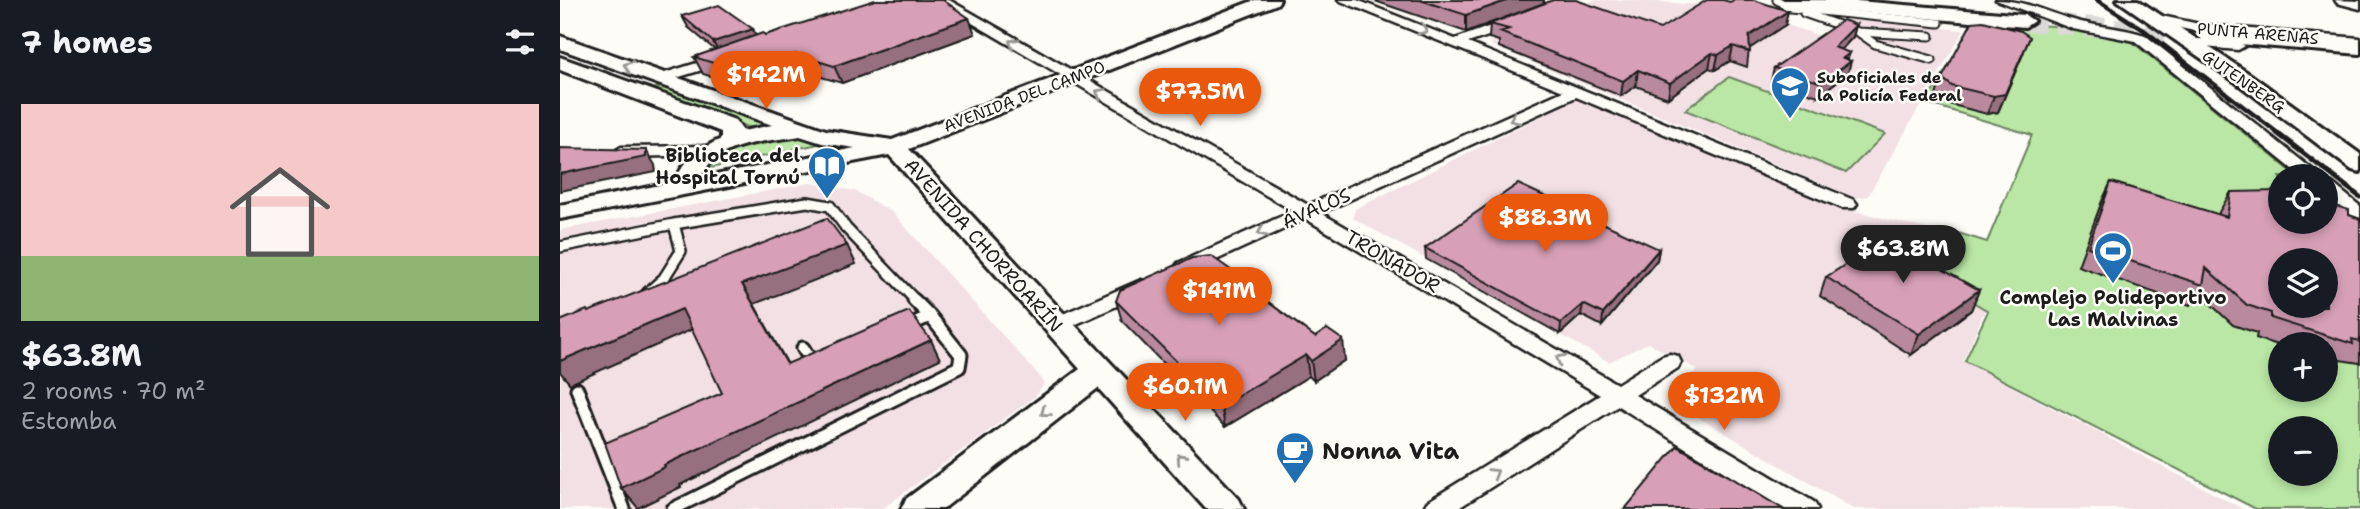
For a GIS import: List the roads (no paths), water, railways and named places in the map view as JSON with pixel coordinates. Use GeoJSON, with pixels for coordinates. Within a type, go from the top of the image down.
{"type":"FeatureCollection","features":[{"type":"Feature","properties":{"kind":"main road","name":"AVENIDA DEL CAMPO"},"geometry":{"type":"LineString","coordinates":[[560,212],[894,147],[1271,0]]}},
{"type":"Feature","properties":{"kind":"main road"},"geometry":{"type":"LineString","coordinates":[[1787,4],[2025,21]]}},
{"type":"Feature","properties":{"kind":"main road","name":"PUNTA ARENAS"},"geometry":{"type":"LineString","coordinates":[[2210,37],[2360,48]]}},
{"type":"Feature","properties":{"kind":"main road","name":"AVENIDA CHORROARÍN"},"geometry":{"type":"LineString","coordinates":[[562,50],[663,78],[839,140],[894,147],[1227,509]]}},
{"type":"Feature","properties":{"kind":"main road","name":"AVENIDA CHORROARÍN"},"geometry":{"type":"LineString","coordinates":[[562,50],[631,91],[727,125],[732,131],[722,146]]}},
{"type":"Feature","properties":{"kind":"main road"},"geometry":{"type":"LineString","coordinates":[[631,91],[663,78]]}},
{"type":"Feature","properties":{"kind":"main road"},"geometry":{"type":"LineString","coordinates":[[685,187],[687,176],[696,163],[722,146],[772,132],[808,130]]}},
{"type":"Feature","properties":{"kind":"main road"},"geometry":{"type":"LineString","coordinates":[[918,509],[1099,371]]}},
{"type":"Feature","properties":{"kind":"street","name":"TRONADOR"},"geometry":{"type":"LineString","coordinates":[[940,0],[1309,211],[1619,394],[1805,509]]}},
{"type":"Feature","properties":{"kind":"street"},"geometry":{"type":"LineString","coordinates":[[1345,0],[1576,91],[1848,204]]}},
{"type":"Feature","properties":{"kind":"street","name":"GUTENBERG"},"geometry":{"type":"LineString","coordinates":[[2003,0],[2078,26],[2125,33],[2146,41],[2297,164]]}},
{"type":"Feature","properties":{"kind":"street","name":"GUTENBERG"},"geometry":{"type":"LineString","coordinates":[[2126,0],[2244,79],[2360,164]]}},
{"type":"Feature","properties":{"kind":"street"},"geometry":{"type":"LineString","coordinates":[[2342,0],[2360,5]]}},
{"type":"Feature","properties":{"kind":"street"},"geometry":{"type":"LineString","coordinates":[[1456,43],[1526,19]]}},
{"type":"Feature","properties":{"kind":"street","name":"PUNTA ARENAS"},"geometry":{"type":"LineString","coordinates":[[2157,19],[2204,29],[2360,42]]}},
{"type":"Feature","properties":{"kind":"street","name":"PUNTA ARENAS"},"geometry":{"type":"LineString","coordinates":[[2186,41],[2360,55]]}},
{"type":"Feature","properties":{"kind":"street"},"geometry":{"type":"LineString","coordinates":[[663,78],[739,54]]}},
{"type":"Feature","properties":{"kind":"street","name":"ÁVALOS"},"geometry":{"type":"LineString","coordinates":[[1056,325],[1576,91]]}},
{"type":"Feature","properties":{"kind":"street"},"geometry":{"type":"LineString","coordinates":[[602,152],[722,146]]}},
{"type":"Feature","properties":{"kind":"street"},"geometry":{"type":"LineString","coordinates":[[2338,197],[2360,215]]}},
{"type":"Feature","properties":{"kind":"street"},"geometry":{"type":"LineString","coordinates":[[1436,509],[1670,362]]}},
{"type":"Feature","properties":{"kind":"lane"},"geometry":{"type":"LineString","coordinates":[[1777,0],[1858,32],[1875,44],[1932,60]]}},
{"type":"Feature","properties":{"kind":"lane"},"geometry":{"type":"LineString","coordinates":[[1787,4],[1939,23]]}},
{"type":"Feature","properties":{"kind":"lane"},"geometry":{"type":"LineString","coordinates":[[1858,32],[1930,36]]}},
{"type":"Feature","properties":{"kind":"lane"},"geometry":{"type":"LineString","coordinates":[[560,247],[674,223],[807,202],[830,206],[846,228],[930,316],[961,355],[958,367],[951,373],[673,509]]}},
{"type":"Feature","properties":{"kind":"lane"},"geometry":{"type":"LineString","coordinates":[[636,302],[664,278],[681,251],[674,223]]}},
{"type":"Feature","properties":{"kind":"lane"},"geometry":{"type":"LineString","coordinates":[[892,333],[930,316]]}},
{"type":"Feature","properties":{"kind":"lane"},"geometry":{"type":"LineString","coordinates":[[803,348],[815,368],[828,362]]}},
{"type":"Feature","properties":{"kind":"lane"},"geometry":{"type":"LineString","coordinates":[[577,388],[624,509]]}},
{"type":"Feature","properties":{"kind":"tunnel"},"geometry":{"type":"LineString","coordinates":[[2025,21],[2210,37]]}},
{"type":"Feature","properties":{"kind":"railway"},"geometry":{"type":"LineString","coordinates":[[2097,0],[2144,30],[2279,134]]}},
{"type":"Feature","properties":{"kind":"railway"},"geometry":{"type":"LineString","coordinates":[[2277,133],[2360,197]]}},
{"type":"Feature","properties":{"kind":"place","name":"Suboficiales de la Policía Federal"},"geometry":{"type":"Point","coordinates":[1790,120]}},
{"type":"Feature","properties":{"kind":"place","name":"Biblioteca del Hospital Tornú"},"geometry":{"type":"Point","coordinates":[827,200]}},
{"type":"Feature","properties":{"kind":"place","name":"Complejo Polideportivo Las Malvinas"},"geometry":{"type":"Point","coordinates":[2113,285]}},
{"type":"Feature","properties":{"kind":"place","name":"Nonna Vita"},"geometry":{"type":"Point","coordinates":[1295,485]}}]}
